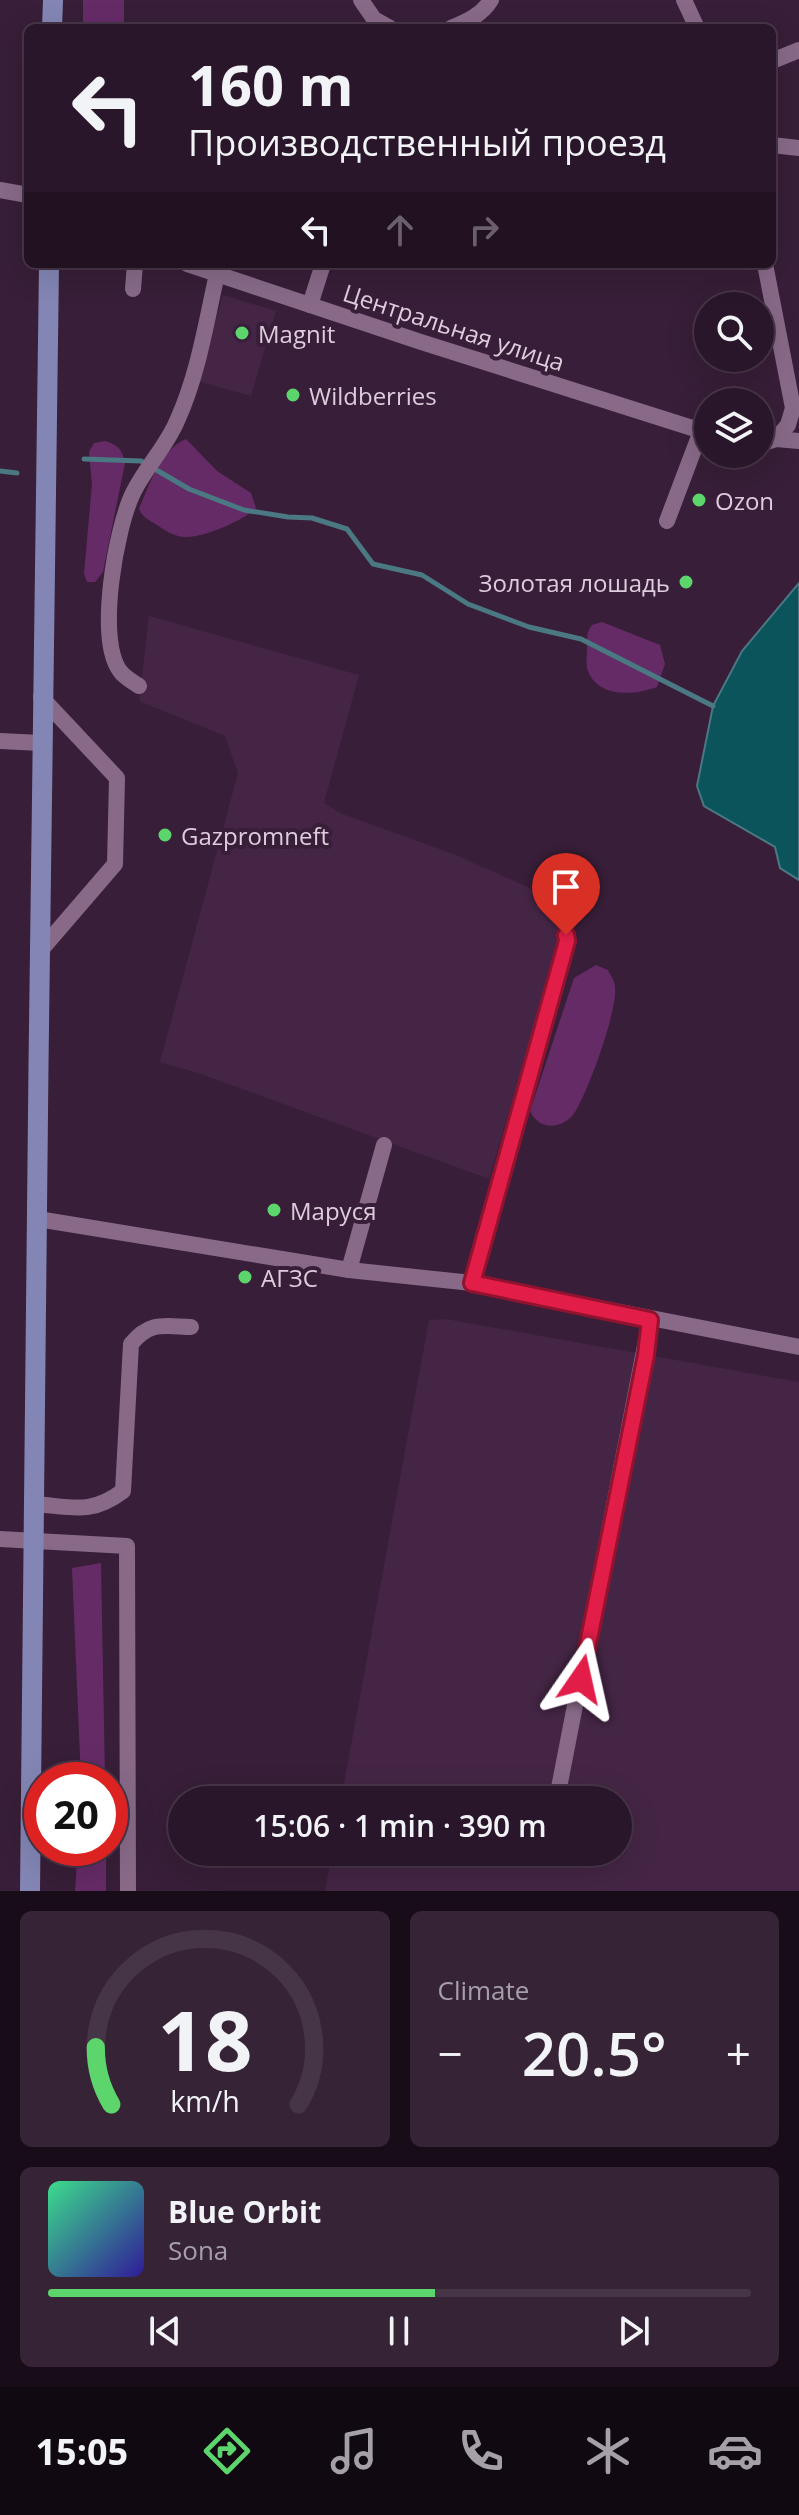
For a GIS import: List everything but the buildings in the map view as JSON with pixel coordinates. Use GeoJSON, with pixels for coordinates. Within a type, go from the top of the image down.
{"type":"FeatureCollection","features":[{"type":"Feature","properties":{"kind":"main road"},"geometry":{"type":"LineString","coordinates":[[52,24],[53,0]]}},
{"type":"Feature","properties":{"kind":"main road"},"geometry":{"type":"LineString","coordinates":[[30,1891],[41,697],[49,268]]}},
{"type":"Feature","properties":{"kind":"street"},"geometry":{"type":"LineString","coordinates":[[361,0],[374,19],[383,24]]}},
{"type":"Feature","properties":{"kind":"street"},"geometry":{"type":"LineString","coordinates":[[684,0],[695,24]]}},
{"type":"Feature","properties":{"kind":"street"},"geometry":{"type":"LineString","coordinates":[[460,24],[486,5]]}},
{"type":"Feature","properties":{"kind":"street"},"geometry":{"type":"LineString","coordinates":[[776,59],[799,50]]}},
{"type":"Feature","properties":{"kind":"street"},"geometry":{"type":"LineString","coordinates":[[776,145],[799,148]]}},
{"type":"Feature","properties":{"kind":"street"},"geometry":{"type":"LineString","coordinates":[[0,190],[24,194]]}},
{"type":"Feature","properties":{"kind":"street"},"geometry":{"type":"LineString","coordinates":[[133,289],[135,268]]}},
{"type":"Feature","properties":{"kind":"street","name":"Центральная улица"},"geometry":{"type":"LineString","coordinates":[[199,268],[694,429]]}},
{"type":"Feature","properties":{"kind":"street"},"geometry":{"type":"LineString","coordinates":[[310,305],[322,268]]}},
{"type":"Feature","properties":{"kind":"street"},"geometry":{"type":"LineString","coordinates":[[766,268],[793,408],[788,425],[774,437]]}},
{"type":"Feature","properties":{"kind":"street"},"geometry":{"type":"LineString","coordinates":[[139,686],[120,671],[108,628],[110,587],[121,527],[132,494],[177,422],[201,345],[217,274]]}},
{"type":"Feature","properties":{"kind":"street"},"geometry":{"type":"LineString","coordinates":[[774,442],[799,441]]}},
{"type":"Feature","properties":{"kind":"street"},"geometry":{"type":"LineString","coordinates":[[667,521],[694,456]]}},
{"type":"Feature","properties":{"kind":"street"},"geometry":{"type":"LineString","coordinates":[[41,697],[117,778],[115,864],[41,950]]}},
{"type":"Feature","properties":{"kind":"street"},"geometry":{"type":"LineString","coordinates":[[0,741],[41,743]]}},
{"type":"Feature","properties":{"kind":"street"},"geometry":{"type":"LineString","coordinates":[[472,1283],[567,941],[566,935]]}},
{"type":"Feature","properties":{"kind":"street"},"geometry":{"type":"LineString","coordinates":[[349,1270],[384,1145]]}},
{"type":"Feature","properties":{"kind":"street"},"geometry":{"type":"LineString","coordinates":[[38,1219],[349,1270],[472,1283],[799,1347]]}},
{"type":"Feature","properties":{"kind":"street"},"geometry":{"type":"LineString","coordinates":[[559,1786],[646,1355],[650,1320]]}},
{"type":"Feature","properties":{"kind":"street"},"geometry":{"type":"LineString","coordinates":[[35,1504],[89,1508],[105,1504],[123,1491],[131,1344],[142,1330],[154,1326],[191,1327]]}},
{"type":"Feature","properties":{"kind":"street"},"geometry":{"type":"LineString","coordinates":[[0,1539],[127,1546],[128,1891]]}},
{"type":"Feature","properties":{"kind":"shaded area"},"geometry":{"type":"Polygon","coordinates":[[[83,0],[124,0],[124,24],[83,24],[83,0]]]}},
{"type":"Feature","properties":{"kind":"shaded area"},"geometry":{"type":"Polygon","coordinates":[[[223,295],[276,311],[251,396],[197,381],[223,295]]]}},
{"type":"Feature","properties":{"kind":"shaded area"},"geometry":{"type":"Polygon","coordinates":[[[186,439],[217,471],[251,493],[256,508],[233,523],[193,537],[174,535],[144,517],[139,509],[157,469],[170,451],[186,439]]]}},
{"type":"Feature","properties":{"kind":"shaded area"},"geometry":{"type":"Polygon","coordinates":[[[105,441],[119,448],[125,463],[103,572],[95,582],[87,582],[84,574],[92,484],[89,452],[94,443],[105,441]]]}},
{"type":"Feature","properties":{"kind":"shaded area"},"geometry":{"type":"Polygon","coordinates":[[[799,583],[799,880],[780,868],[775,847],[704,806],[697,786],[713,706],[742,651],[799,583]]]}},
{"type":"Feature","properties":{"kind":"shaded area"},"geometry":{"type":"Polygon","coordinates":[[[149,616],[359,675],[324,803],[340,813],[456,855],[570,906],[489,1179],[201,1074],[160,1062],[238,773],[225,736],[139,701],[149,616]]]}},
{"type":"Feature","properties":{"kind":"shaded area"},"geometry":{"type":"Polygon","coordinates":[[[602,622],[660,645],[665,664],[657,687],[637,692],[616,692],[598,685],[592,678],[587,668],[588,633],[592,625],[602,622]]]}},
{"type":"Feature","properties":{"kind":"shaded area"},"geometry":{"type":"Polygon","coordinates":[[[596,965],[608,970],[615,987],[612,1013],[601,1051],[575,1112],[558,1125],[545,1125],[530,1111],[574,978],[596,965]]]}},
{"type":"Feature","properties":{"kind":"shaded area"},"geometry":{"type":"Polygon","coordinates":[[[446,1319],[799,1382],[799,1891],[325,1891],[329,1866],[632,1866],[632,1786],[344,1786],[429,1320],[446,1319]]]}},
{"type":"Feature","properties":{"kind":"shaded area"},"geometry":{"type":"Polygon","coordinates":[[[101,1563],[105,1762],[80,1762],[72,1568],[101,1563]]]}},
{"type":"Feature","properties":{"kind":"shaded area"},"geometry":{"type":"Polygon","coordinates":[[[77,1866],[106,1866],[106,1891],[75,1891],[77,1866]]]}},
{"type":"Feature","properties":{"kind":"waterway"},"geometry":{"type":"LineString","coordinates":[[84,459],[141,461],[189,489],[244,510],[312,518],[347,529],[373,564],[422,575],[468,604],[529,627],[581,639],[713,706]]}},
{"type":"Feature","properties":{"kind":"waterway"},"geometry":{"type":"LineString","coordinates":[[0,471],[17,473]]}},
{"type":"Feature","properties":{"kind":"place","name":"Magnit"},"geometry":{"type":"Point","coordinates":[242,333]}},
{"type":"Feature","properties":{"kind":"place","name":"Wildberries"},"geometry":{"type":"Point","coordinates":[293,395]}},
{"type":"Feature","properties":{"kind":"place","name":"Ozon"},"geometry":{"type":"Point","coordinates":[699,500]}},
{"type":"Feature","properties":{"kind":"place","name":"Золотая лошадь"},"geometry":{"type":"Point","coordinates":[686,582]}},
{"type":"Feature","properties":{"kind":"place","name":"Gazpromneft"},"geometry":{"type":"Point","coordinates":[165,835]}},
{"type":"Feature","properties":{"kind":"place","name":"Маруся"},"geometry":{"type":"Point","coordinates":[274,1210]}},
{"type":"Feature","properties":{"kind":"place","name":"АГЗС"},"geometry":{"type":"Point","coordinates":[245,1277]}},
{"type":"Feature","properties":{"kind":"route"},"geometry":{"type":"LineString","coordinates":[[566,935],[567,941],[472,1283],[650,1320],[646,1355],[581,1679]]}}]}
